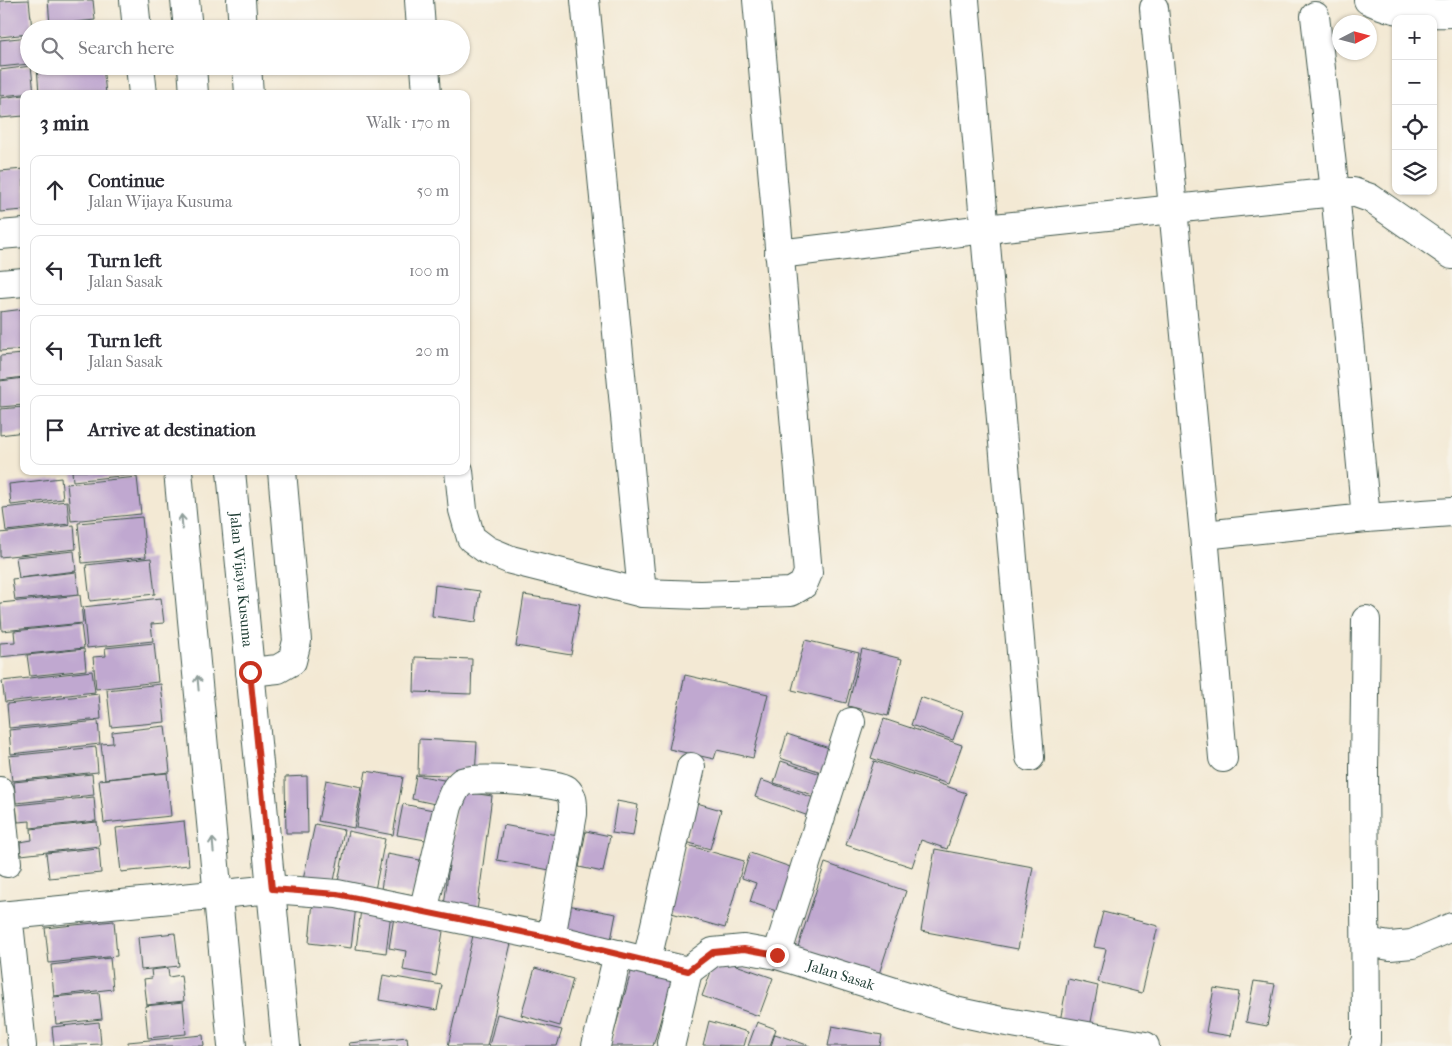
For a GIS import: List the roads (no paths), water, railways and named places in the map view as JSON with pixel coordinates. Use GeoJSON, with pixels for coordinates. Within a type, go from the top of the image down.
{"type":"FeatureCollection","features":[{"type":"Feature","properties":{"kind":"street"},"geometry":{"type":"LineString","coordinates":[[134,0],[135,20]]}},
{"type":"Feature","properties":{"kind":"street"},"geometry":{"type":"LineString","coordinates":[[185,0],[187,20]]}},
{"type":"Feature","properties":{"kind":"street"},"geometry":{"type":"LineString","coordinates":[[241,0],[242,20]]}},
{"type":"Feature","properties":{"kind":"street"},"geometry":{"type":"LineString","coordinates":[[419,0],[421,20]]}},
{"type":"Feature","properties":{"kind":"street"},"geometry":{"type":"LineString","coordinates":[[585,0],[642,593]]}},
{"type":"Feature","properties":{"kind":"street"},"geometry":{"type":"LineString","coordinates":[[460,475],[463,510],[471,538],[487,550],[511,560],[642,593],[700,596],[791,592],[804,585],[808,573],[758,0]]}},
{"type":"Feature","properties":{"kind":"street"},"geometry":{"type":"LineString","coordinates":[[965,0],[1030,757]]}},
{"type":"Feature","properties":{"kind":"street"},"geometry":{"type":"LineString","coordinates":[[1368,0],[1386,8],[1419,14],[1452,13]]}},
{"type":"Feature","properties":{"kind":"street"},"geometry":{"type":"LineString","coordinates":[[1154,8],[1204,535],[1223,758]]}},
{"type":"Feature","properties":{"kind":"street"},"geometry":{"type":"LineString","coordinates":[[1315,16],[1335,192],[1366,518]]}},
{"type":"Feature","properties":{"kind":"street"},"geometry":{"type":"LineString","coordinates":[[141,75],[142,90]]}},
{"type":"Feature","properties":{"kind":"street"},"geometry":{"type":"LineString","coordinates":[[193,75],[194,90]]}},
{"type":"Feature","properties":{"kind":"street"},"geometry":{"type":"LineString","coordinates":[[248,75],[249,90]]}},
{"type":"Feature","properties":{"kind":"street"},"geometry":{"type":"LineString","coordinates":[[426,75],[427,90]]}},
{"type":"Feature","properties":{"kind":"street"},"geometry":{"type":"LineString","coordinates":[[779,254],[985,229],[1335,192],[1353,192],[1370,198],[1452,255]]}},
{"type":"Feature","properties":{"kind":"street"},"geometry":{"type":"LineString","coordinates":[[0,234],[20,233]]}},
{"type":"Feature","properties":{"kind":"street"},"geometry":{"type":"LineString","coordinates":[[0,284],[20,282]]}},
{"type":"Feature","properties":{"kind":"street"},"geometry":{"type":"LineString","coordinates":[[178,475],[232,1046]]}},
{"type":"Feature","properties":{"kind":"street","name":"Jalan Wijaya Kusuma"},"geometry":{"type":"LineString","coordinates":[[231,475],[286,1046]]}},
{"type":"Feature","properties":{"kind":"street"},"geometry":{"type":"LineString","coordinates":[[250,672],[278,669],[292,661],[297,641],[282,475]]}},
{"type":"Feature","properties":{"kind":"street"},"geometry":{"type":"LineString","coordinates":[[1204,535],[1366,518],[1452,512]]}},
{"type":"Feature","properties":{"kind":"street"},"geometry":{"type":"LineString","coordinates":[[1363,1046],[1366,1042],[1364,769],[1366,620]]}},
{"type":"Feature","properties":{"kind":"street"},"geometry":{"type":"LineString","coordinates":[[777,955],[851,722]]}},
{"type":"Feature","properties":{"kind":"street"},"geometry":{"type":"LineString","coordinates":[[647,960],[691,767]]}},
{"type":"Feature","properties":{"kind":"street"},"geometry":{"type":"LineString","coordinates":[[423,912],[448,806],[454,790],[463,781],[478,779],[552,784],[566,789],[573,800],[573,814],[551,938]]}},
{"type":"Feature","properties":{"kind":"street"},"geometry":{"type":"LineString","coordinates":[[0,790],[7,863]]}},
{"type":"Feature","properties":{"kind":"street"},"geometry":{"type":"LineString","coordinates":[[22,1046],[5,924],[218,894],[272,889],[337,894],[551,938],[647,960],[687,978],[671,1043]]}},
{"type":"Feature","properties":{"kind":"street"},"geometry":{"type":"LineString","coordinates":[[1366,942],[1390,946],[1412,944],[1452,927]]}},
{"type":"Feature","properties":{"kind":"street","name":"Jalan Sasak"},"geometry":{"type":"LineString","coordinates":[[687,978],[713,952],[744,949],[777,955],[959,1012],[1145,1046]]}},
{"type":"Feature","properties":{"kind":"street"},"geometry":{"type":"LineString","coordinates":[[596,1046],[618,954]]}}]}
